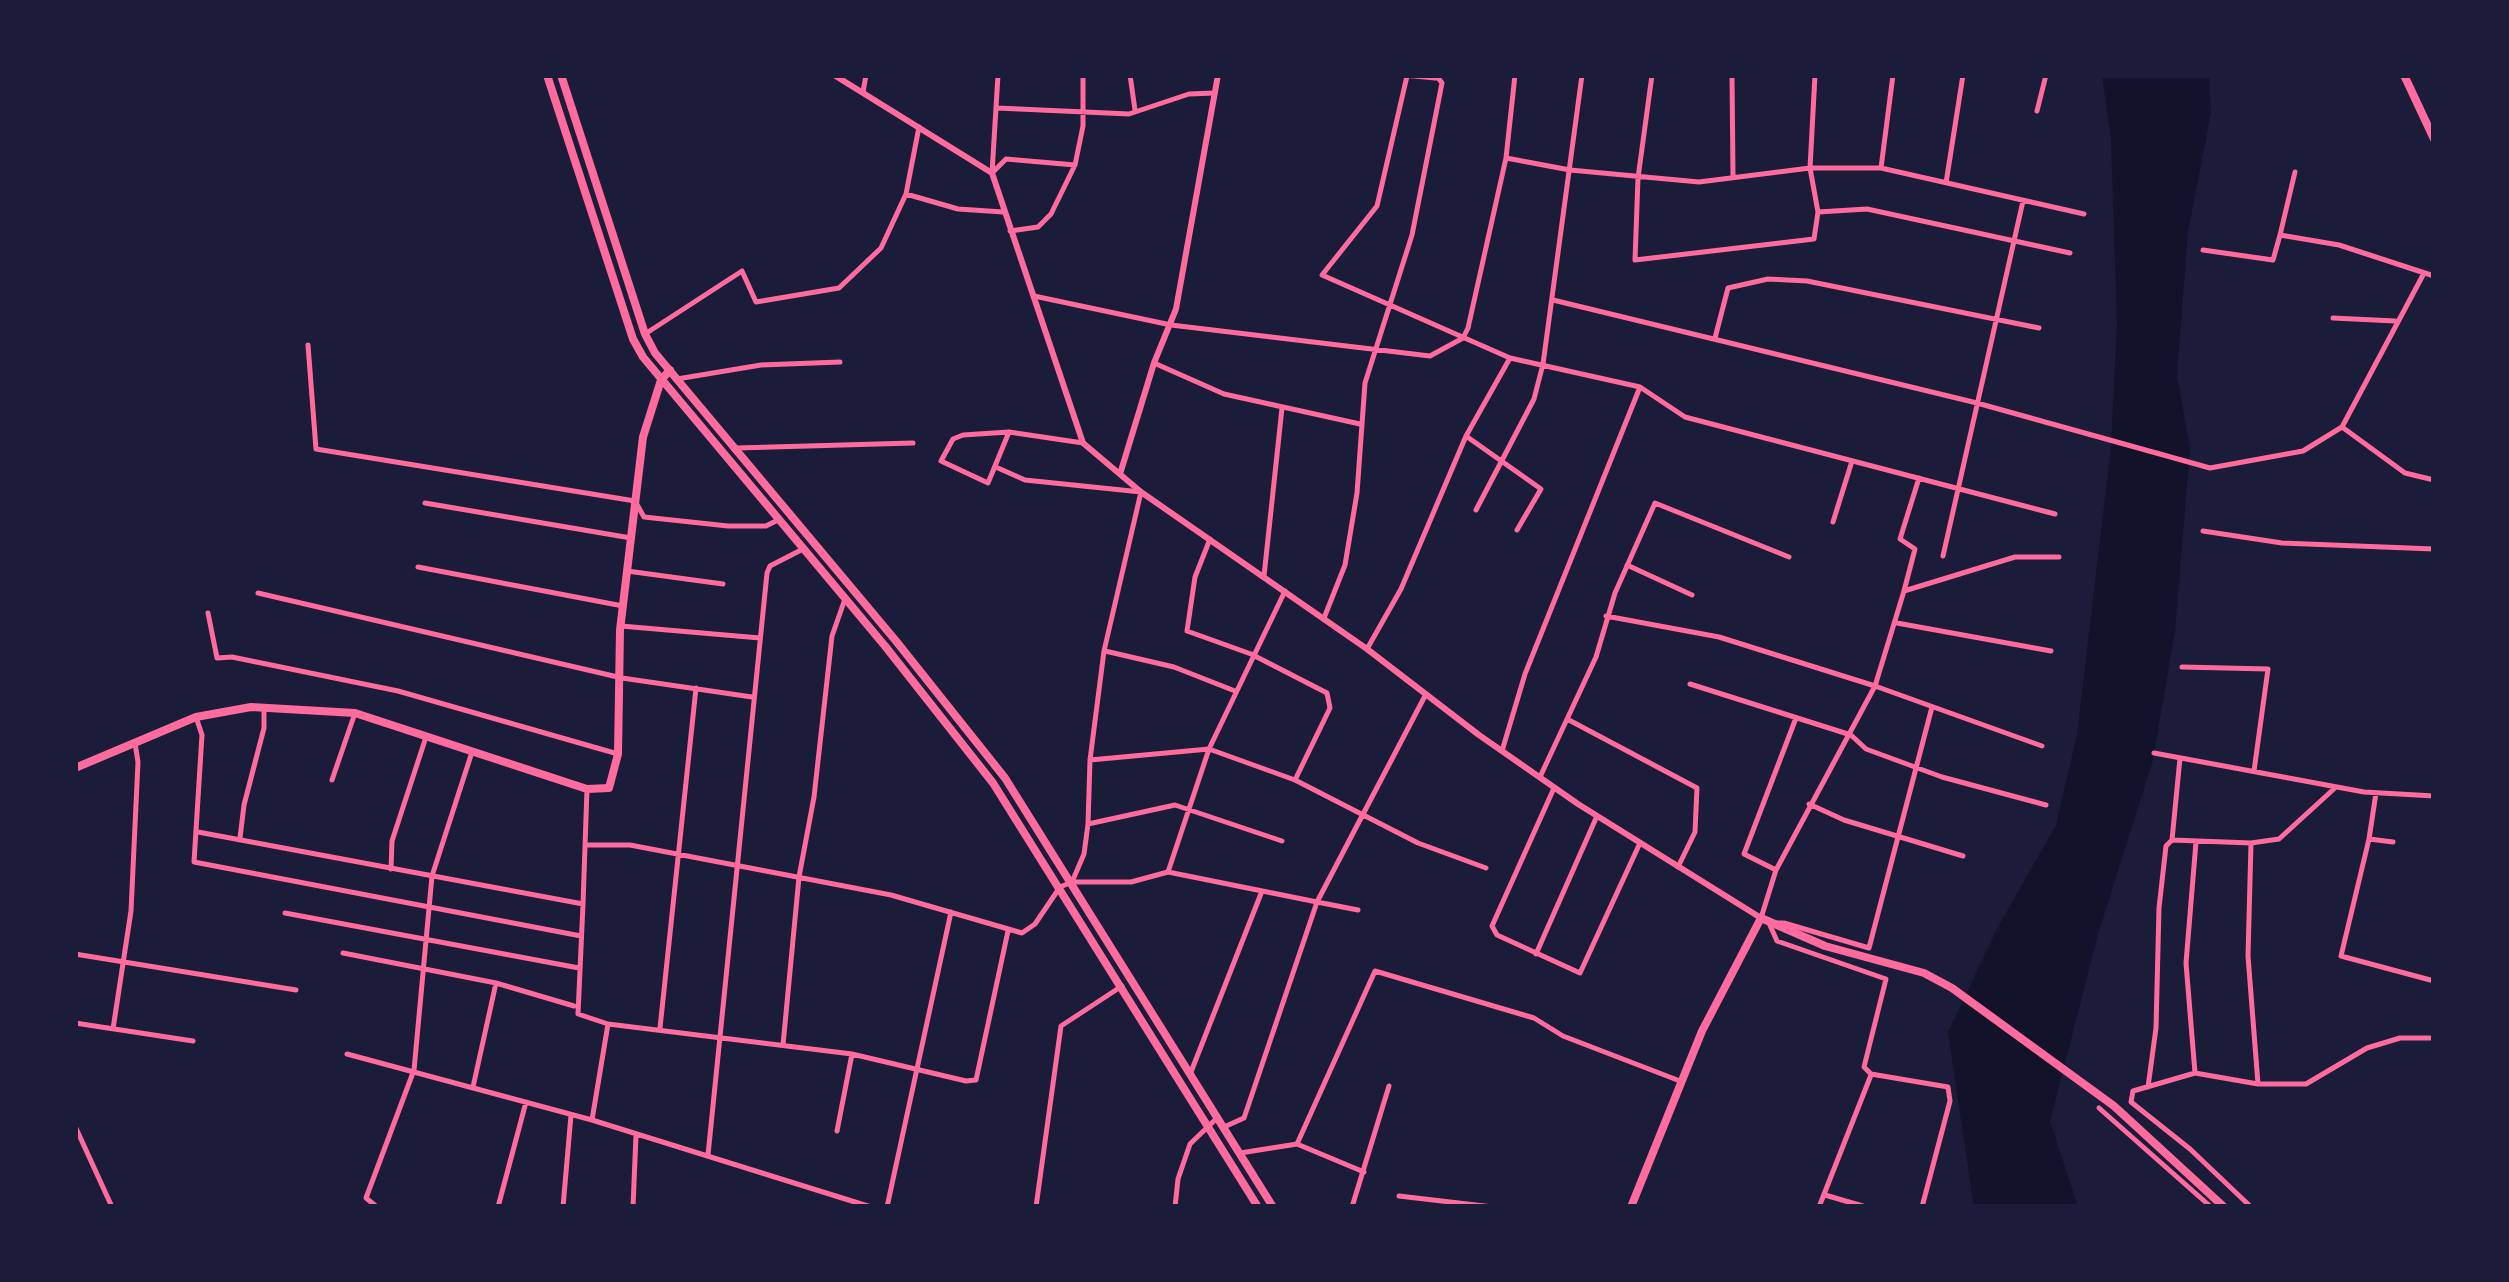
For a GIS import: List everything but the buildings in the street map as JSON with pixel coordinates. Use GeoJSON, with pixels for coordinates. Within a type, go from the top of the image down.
{"type":"FeatureCollection","features":[{"type":"Feature","properties":{"kind":"main road"},"geometry":{"type":"LineString","coordinates":[[547,75],[633,338],[662,380],[993,783],[1258,1207]]}},
{"type":"Feature","properties":{"kind":"main road"},"geometry":{"type":"LineString","coordinates":[[561,75],[645,334],[670,370],[986,754],[1072,882],[1273,1207]]}},
{"type":"Feature","properties":{"kind":"main road"},"geometry":{"type":"LineString","coordinates":[[2404,75],[2434,139]]}},
{"type":"Feature","properties":{"kind":"main road"},"geometry":{"type":"LineString","coordinates":[[75,768],[196,717],[264,708],[355,714],[587,789],[609,788],[618,754],[621,626],[643,437],[662,380],[670,370]]}},
{"type":"Feature","properties":{"kind":"main road"},"geometry":{"type":"LineString","coordinates":[[1630,1207],[1680,1081],[1765,920],[1824,946],[1924,972],[1952,988],[2114,1106],[2224,1207]]}},
{"type":"Feature","properties":{"kind":"street"},"geometry":{"type":"LineString","coordinates":[[834,75],[992,174]]}},
{"type":"Feature","properties":{"kind":"street"},"geometry":{"type":"LineString","coordinates":[[863,93],[866,75]]}},
{"type":"Feature","properties":{"kind":"street"},"geometry":{"type":"LineString","coordinates":[[998,75],[992,174],[1008,231],[1084,444]]}},
{"type":"Feature","properties":{"kind":"street"},"geometry":{"type":"LineString","coordinates":[[1008,231],[1038,227],[1051,214],[1075,165],[1083,75]]}},
{"type":"Feature","properties":{"kind":"street"},"geometry":{"type":"LineString","coordinates":[[1130,75],[1135,110]]}},
{"type":"Feature","properties":{"kind":"street"},"geometry":{"type":"LineString","coordinates":[[1120,474],[1154,363],[1171,325],[1218,75]]}},
{"type":"Feature","properties":{"kind":"street"},"geometry":{"type":"LineString","coordinates":[[1034,296],[1171,325],[1376,346],[1430,356],[1463,338],[1506,158],[1515,75]]}},
{"type":"Feature","properties":{"kind":"street"},"geometry":{"type":"LineString","coordinates":[[1476,510],[1534,399],[1543,364],[1582,75]]}},
{"type":"Feature","properties":{"kind":"street"},"geometry":{"type":"LineString","coordinates":[[1652,75],[1638,178],[1634,260],[1814,239],[1818,212],[1810,168],[1815,75]]}},
{"type":"Feature","properties":{"kind":"street"},"geometry":{"type":"LineString","coordinates":[[1732,75],[1733,176]]}},
{"type":"Feature","properties":{"kind":"street"},"geometry":{"type":"LineString","coordinates":[[1881,168],[1893,75]]}},
{"type":"Feature","properties":{"kind":"street"},"geometry":{"type":"LineString","coordinates":[[1946,183],[1963,75]]}},
{"type":"Feature","properties":{"kind":"street"},"geometry":{"type":"LineString","coordinates":[[2037,111],[2046,75]]}},
{"type":"Feature","properties":{"kind":"street"},"geometry":{"type":"LineString","coordinates":[[1324,618],[1345,565],[1357,494],[1364,384],[1392,307],[1412,235],[1442,83],[1436,76],[1406,76],[1376,206],[1322,275],[1392,307],[1510,358],[1640,387],[1685,417],[2055,514]]}},
{"type":"Feature","properties":{"kind":"street"},"geometry":{"type":"LineString","coordinates":[[997,108],[1082,115],[1135,110],[1189,94],[1215,93]]}},
{"type":"Feature","properties":{"kind":"street"},"geometry":{"type":"LineString","coordinates":[[2420,112],[2434,114]]}},
{"type":"Feature","properties":{"kind":"street"},"geometry":{"type":"LineString","coordinates":[[645,334],[742,270],[756,302],[839,288],[881,248],[906,194],[919,127]]}},
{"type":"Feature","properties":{"kind":"street"},"geometry":{"type":"LineString","coordinates":[[1506,158],[1570,170],[1699,182],[1810,168],[1881,168],[2084,214]]}},
{"type":"Feature","properties":{"kind":"street"},"geometry":{"type":"LineString","coordinates":[[992,174],[1006,159],[1075,165]]}},
{"type":"Feature","properties":{"kind":"street"},"geometry":{"type":"LineString","coordinates":[[2202,250],[2274,260],[2295,172]]}},
{"type":"Feature","properties":{"kind":"street"},"geometry":{"type":"LineString","coordinates":[[906,194],[958,210],[1003,212]]}},
{"type":"Feature","properties":{"kind":"street"},"geometry":{"type":"LineString","coordinates":[[1943,556],[2023,202]]}},
{"type":"Feature","properties":{"kind":"street"},"geometry":{"type":"LineString","coordinates":[[1818,212],[1867,209],[2070,253]]}},
{"type":"Feature","properties":{"kind":"street"},"geometry":{"type":"LineString","coordinates":[[2280,235],[2339,244],[2434,276]]}},
{"type":"Feature","properties":{"kind":"street"},"geometry":{"type":"LineString","coordinates":[[1553,300],[1977,404],[2210,468],[2303,451],[2342,427],[2395,321],[2423,275]]}},
{"type":"Feature","properties":{"kind":"street"},"geometry":{"type":"LineString","coordinates":[[1715,338],[1728,288],[1768,279],[1807,281],[2040,328]]}},
{"type":"Feature","properties":{"kind":"street"},"geometry":{"type":"LineString","coordinates":[[2333,318],[2395,321]]}},
{"type":"Feature","properties":{"kind":"street"},"geometry":{"type":"LineString","coordinates":[[308,346],[316,449],[635,501],[644,517],[728,526],[766,526],[778,520]]}},
{"type":"Feature","properties":{"kind":"street"},"geometry":{"type":"LineString","coordinates":[[1367,649],[1401,589],[1466,436],[1510,358]]}},
{"type":"Feature","properties":{"kind":"street"},"geometry":{"type":"LineString","coordinates":[[677,378],[761,364],[840,362]]}},
{"type":"Feature","properties":{"kind":"street"},"geometry":{"type":"LineString","coordinates":[[1154,363],[1224,394],[1361,424]]}},
{"type":"Feature","properties":{"kind":"street"},"geometry":{"type":"LineString","coordinates":[[1502,751],[1525,674],[1640,387]]}},
{"type":"Feature","properties":{"kind":"street"},"geometry":{"type":"LineString","coordinates":[[1264,576],[1275,505],[1270,490],[1282,408]]}},
{"type":"Feature","properties":{"kind":"street"},"geometry":{"type":"LineString","coordinates":[[2342,427],[2405,474],[2434,480]]}},
{"type":"Feature","properties":{"kind":"street"},"geometry":{"type":"LineString","coordinates":[[1010,432],[998,468],[988,483],[941,460],[954,440],[963,435],[1010,432],[1084,444],[1140,492],[1324,618],[1554,788],[1765,920],[1784,922],[1869,948],[1932,707]]}},
{"type":"Feature","properties":{"kind":"street"},"geometry":{"type":"LineString","coordinates":[[1466,436],[1541,489],[1517,530]]}},
{"type":"Feature","properties":{"kind":"street"},"geometry":{"type":"LineString","coordinates":[[734,448],[913,443]]}},
{"type":"Feature","properties":{"kind":"street"},"geometry":{"type":"LineString","coordinates":[[1832,522],[1852,461]]}},
{"type":"Feature","properties":{"kind":"street"},"geometry":{"type":"LineString","coordinates":[[998,468],[1025,480],[1140,492]]}},
{"type":"Feature","properties":{"kind":"street"},"geometry":{"type":"LineString","coordinates":[[1920,478],[1900,539],[1915,549],[1875,686],[1776,870],[1765,920],[1776,942],[1886,979],[1864,1058],[1864,1067],[1871,1074],[1950,1090],[1922,1207]]}},
{"type":"Feature","properties":{"kind":"street"},"geometry":{"type":"LineString","coordinates":[[1072,882],[1084,854],[1090,760],[1104,651],[1140,492]]}},
{"type":"Feature","properties":{"kind":"street"},"geometry":{"type":"LineString","coordinates":[[425,503],[631,538]]}},
{"type":"Feature","properties":{"kind":"street"},"geometry":{"type":"LineString","coordinates":[[1540,778],[1596,657],[1606,616],[1655,503],[1788,557]]}},
{"type":"Feature","properties":{"kind":"street"},"geometry":{"type":"LineString","coordinates":[[2203,531],[2282,543],[2434,549]]}},
{"type":"Feature","properties":{"kind":"street"},"geometry":{"type":"LineString","coordinates":[[1210,539],[1195,577],[1187,631],[1251,654],[1327,693],[1330,708],[1295,780]]}},
{"type":"Feature","properties":{"kind":"street"},"geometry":{"type":"LineString","coordinates":[[708,1155],[752,697],[770,566],[804,549]]}},
{"type":"Feature","properties":{"kind":"street"},"geometry":{"type":"LineString","coordinates":[[1904,591],[2015,556],[2058,557]]}},
{"type":"Feature","properties":{"kind":"street"},"geometry":{"type":"LineString","coordinates":[[1626,565],[1692,595]]}},
{"type":"Feature","properties":{"kind":"street"},"geometry":{"type":"LineString","coordinates":[[418,567],[623,606]]}},
{"type":"Feature","properties":{"kind":"street"},"geometry":{"type":"LineString","coordinates":[[627,571],[723,584]]}},
{"type":"Feature","properties":{"kind":"street"},"geometry":{"type":"LineString","coordinates":[[1168,872],[1209,749],[1251,654],[1285,591]]}},
{"type":"Feature","properties":{"kind":"street"},"geometry":{"type":"LineString","coordinates":[[258,594],[412,633],[619,677],[752,697]]}},
{"type":"Feature","properties":{"kind":"street"},"geometry":{"type":"LineString","coordinates":[[783,1045],[799,877],[814,797],[832,636],[845,600]]}},
{"type":"Feature","properties":{"kind":"street"},"geometry":{"type":"LineString","coordinates":[[208,612],[217,658],[398,691],[618,754]]}},
{"type":"Feature","properties":{"kind":"street"},"geometry":{"type":"LineString","coordinates":[[1606,616],[1719,637],[1875,686],[2042,746]]}},
{"type":"Feature","properties":{"kind":"street"},"geometry":{"type":"LineString","coordinates":[[1896,622],[2051,652]]}},
{"type":"Feature","properties":{"kind":"street"},"geometry":{"type":"LineString","coordinates":[[621,626],[760,638]]}},
{"type":"Feature","properties":{"kind":"street"},"geometry":{"type":"LineString","coordinates":[[1104,651],[1174,666],[1235,691]]}},
{"type":"Feature","properties":{"kind":"street"},"geometry":{"type":"LineString","coordinates":[[2182,667],[2268,669],[2254,771]]}},
{"type":"Feature","properties":{"kind":"street"},"geometry":{"type":"LineString","coordinates":[[1690,684],[1851,735],[1866,749],[1917,768],[2046,805]]}},
{"type":"Feature","properties":{"kind":"street"},"geometry":{"type":"LineString","coordinates":[[660,1029],[696,688]]}},
{"type":"Feature","properties":{"kind":"street"},"geometry":{"type":"LineString","coordinates":[[1224,1127],[1244,1118],[1317,902],[1426,694]]}},
{"type":"Feature","properties":{"kind":"street"},"geometry":{"type":"LineString","coordinates":[[240,838],[244,805],[264,728],[264,708]]}},
{"type":"Feature","properties":{"kind":"street"},"geometry":{"type":"LineString","coordinates":[[332,780],[355,714]]}},
{"type":"Feature","properties":{"kind":"street"},"geometry":{"type":"LineString","coordinates":[[196,717],[202,736],[194,862],[581,936]]}},
{"type":"Feature","properties":{"kind":"street"},"geometry":{"type":"LineString","coordinates":[[1776,870],[1744,854],[1796,718]]}},
{"type":"Feature","properties":{"kind":"street"},"geometry":{"type":"LineString","coordinates":[[1568,719],[1697,788],[1695,832],[1678,867]]}},
{"type":"Feature","properties":{"kind":"street"},"geometry":{"type":"LineString","coordinates":[[391,869],[392,841],[427,737]]}},
{"type":"Feature","properties":{"kind":"street"},"geometry":{"type":"LineString","coordinates":[[113,1029],[124,960],[138,762],[135,743]]}},
{"type":"Feature","properties":{"kind":"street"},"geometry":{"type":"LineString","coordinates":[[1090,760],[1209,749],[1295,780],[1360,816],[1486,868]]}},
{"type":"Feature","properties":{"kind":"street"},"geometry":{"type":"LineString","coordinates":[[377,1207],[366,1198],[414,1070],[432,876],[472,752]]}},
{"type":"Feature","properties":{"kind":"street"},"geometry":{"type":"LineString","coordinates":[[2154,753],[2336,786],[2434,796]]}},
{"type":"Feature","properties":{"kind":"street"},"geometry":{"type":"LineString","coordinates":[[2148,1087],[2156,1028],[2166,846],[2172,840],[2180,758]]}},
{"type":"Feature","properties":{"kind":"street"},"geometry":{"type":"LineString","coordinates":[[2172,840],[2252,843],[2279,839],[2336,786]]}},
{"type":"Feature","properties":{"kind":"street"},"geometry":{"type":"LineString","coordinates":[[1554,788],[1492,926],[1497,934],[1582,972],[1640,843]]}},
{"type":"Feature","properties":{"kind":"street"},"geometry":{"type":"LineString","coordinates":[[587,789],[578,1014],[608,1024],[852,1054],[976,1080],[1008,931]]}},
{"type":"Feature","properties":{"kind":"street"},"geometry":{"type":"LineString","coordinates":[[2376,792],[2341,956],[2434,981]]}},
{"type":"Feature","properties":{"kind":"street"},"geometry":{"type":"LineString","coordinates":[[1809,804],[1963,856]]}},
{"type":"Feature","properties":{"kind":"street"},"geometry":{"type":"LineString","coordinates":[[1088,824],[1175,805],[1282,841]]}},
{"type":"Feature","properties":{"kind":"street"},"geometry":{"type":"LineString","coordinates":[[1536,954],[1596,816]]}},
{"type":"Feature","properties":{"kind":"street"},"geometry":{"type":"LineString","coordinates":[[198,832],[582,904]]}},
{"type":"Feature","properties":{"kind":"street"},"geometry":{"type":"LineString","coordinates":[[2369,839],[2393,842]]}},
{"type":"Feature","properties":{"kind":"street"},"geometry":{"type":"LineString","coordinates":[[2195,1073],[2186,963],[2196,840]]}},
{"type":"Feature","properties":{"kind":"street"},"geometry":{"type":"LineString","coordinates":[[2252,843],[2248,956],[2258,1084]]}},
{"type":"Feature","properties":{"kind":"street"},"geometry":{"type":"LineString","coordinates":[[585,845],[630,845],[799,877],[1022,933],[1035,924],[1060,887],[1072,882],[1131,882],[1168,872],[1358,910]]}},
{"type":"Feature","properties":{"kind":"street"},"geometry":{"type":"LineString","coordinates":[[1191,1072],[1262,892]]}},
{"type":"Feature","properties":{"kind":"street"},"geometry":{"type":"LineString","coordinates":[[887,1207],[950,912]]}},
{"type":"Feature","properties":{"kind":"street"},"geometry":{"type":"LineString","coordinates":[[285,913],[579,968]]}},
{"type":"Feature","properties":{"kind":"street"},"geometry":{"type":"LineString","coordinates":[[343,953],[496,984],[576,1006]]}},
{"type":"Feature","properties":{"kind":"street"},"geometry":{"type":"LineString","coordinates":[[75,954],[296,990]]}},
{"type":"Feature","properties":{"kind":"street"},"geometry":{"type":"LineString","coordinates":[[1296,1144],[1375,971],[1534,1018],[1563,1036],[1680,1081]]}},
{"type":"Feature","properties":{"kind":"street"},"geometry":{"type":"LineString","coordinates":[[473,1087],[496,984]]}},
{"type":"Feature","properties":{"kind":"street"},"geometry":{"type":"LineString","coordinates":[[1036,1207],[1061,1026],[1122,986]]}},
{"type":"Feature","properties":{"kind":"street"},"geometry":{"type":"LineString","coordinates":[[75,1023],[193,1041]]}},
{"type":"Feature","properties":{"kind":"street"},"geometry":{"type":"LineString","coordinates":[[592,1120],[608,1024]]}},
{"type":"Feature","properties":{"kind":"street"},"geometry":{"type":"LineString","coordinates":[[2251,1207],[2190,1149],[2130,1102],[2133,1092],[2195,1073],[2258,1084],[2306,1084],[2367,1048],[2400,1038],[2434,1038]]}},
{"type":"Feature","properties":{"kind":"street"},"geometry":{"type":"LineString","coordinates":[[347,1054],[592,1120],[871,1207]]}},
{"type":"Feature","properties":{"kind":"street"},"geometry":{"type":"LineString","coordinates":[[836,1132],[852,1054]]}},
{"type":"Feature","properties":{"kind":"street"},"geometry":{"type":"LineString","coordinates":[[1820,1207],[1871,1074]]}},
{"type":"Feature","properties":{"kind":"street"},"geometry":{"type":"LineString","coordinates":[[1352,1207],[1388,1086]]}},
{"type":"Feature","properties":{"kind":"street"},"geometry":{"type":"LineString","coordinates":[[498,1207],[526,1102]]}},
{"type":"Feature","properties":{"kind":"street"},"geometry":{"type":"LineString","coordinates":[[2099,1108],[2211,1207]]}},
{"type":"Feature","properties":{"kind":"street"},"geometry":{"type":"LineString","coordinates":[[563,1207],[571,1115]]}},
{"type":"Feature","properties":{"kind":"street"},"geometry":{"type":"LineString","coordinates":[[1175,1207],[1182,1162],[1190,1144],[1218,1117]]}},
{"type":"Feature","properties":{"kind":"street"},"geometry":{"type":"LineString","coordinates":[[75,1126],[112,1207]]}},
{"type":"Feature","properties":{"kind":"street"},"geometry":{"type":"LineString","coordinates":[[633,1207],[636,1134]]}},
{"type":"Feature","properties":{"kind":"street"},"geometry":{"type":"LineString","coordinates":[[1240,1153],[1296,1144],[1364,1172]]}},
{"type":"Feature","properties":{"kind":"street"},"geometry":{"type":"LineString","coordinates":[[1825,1195],[1866,1207]]}},
{"type":"Feature","properties":{"kind":"street"},"geometry":{"type":"LineString","coordinates":[[1399,1196],[1493,1207]]}},
{"type":"Feature","properties":{"kind":"shaded area"},"geometry":{"type":"Polygon","coordinates":[[[2102,75],[2209,75],[2211,112],[2188,232],[2177,375],[2190,449],[2175,631],[2153,760],[2099,931],[2050,1121],[2078,1207],[1974,1207],[1948,1032],[1997,929],[2056,825],[2077,735],[2111,447],[2117,324],[2111,139],[2102,75]]]}}]}
